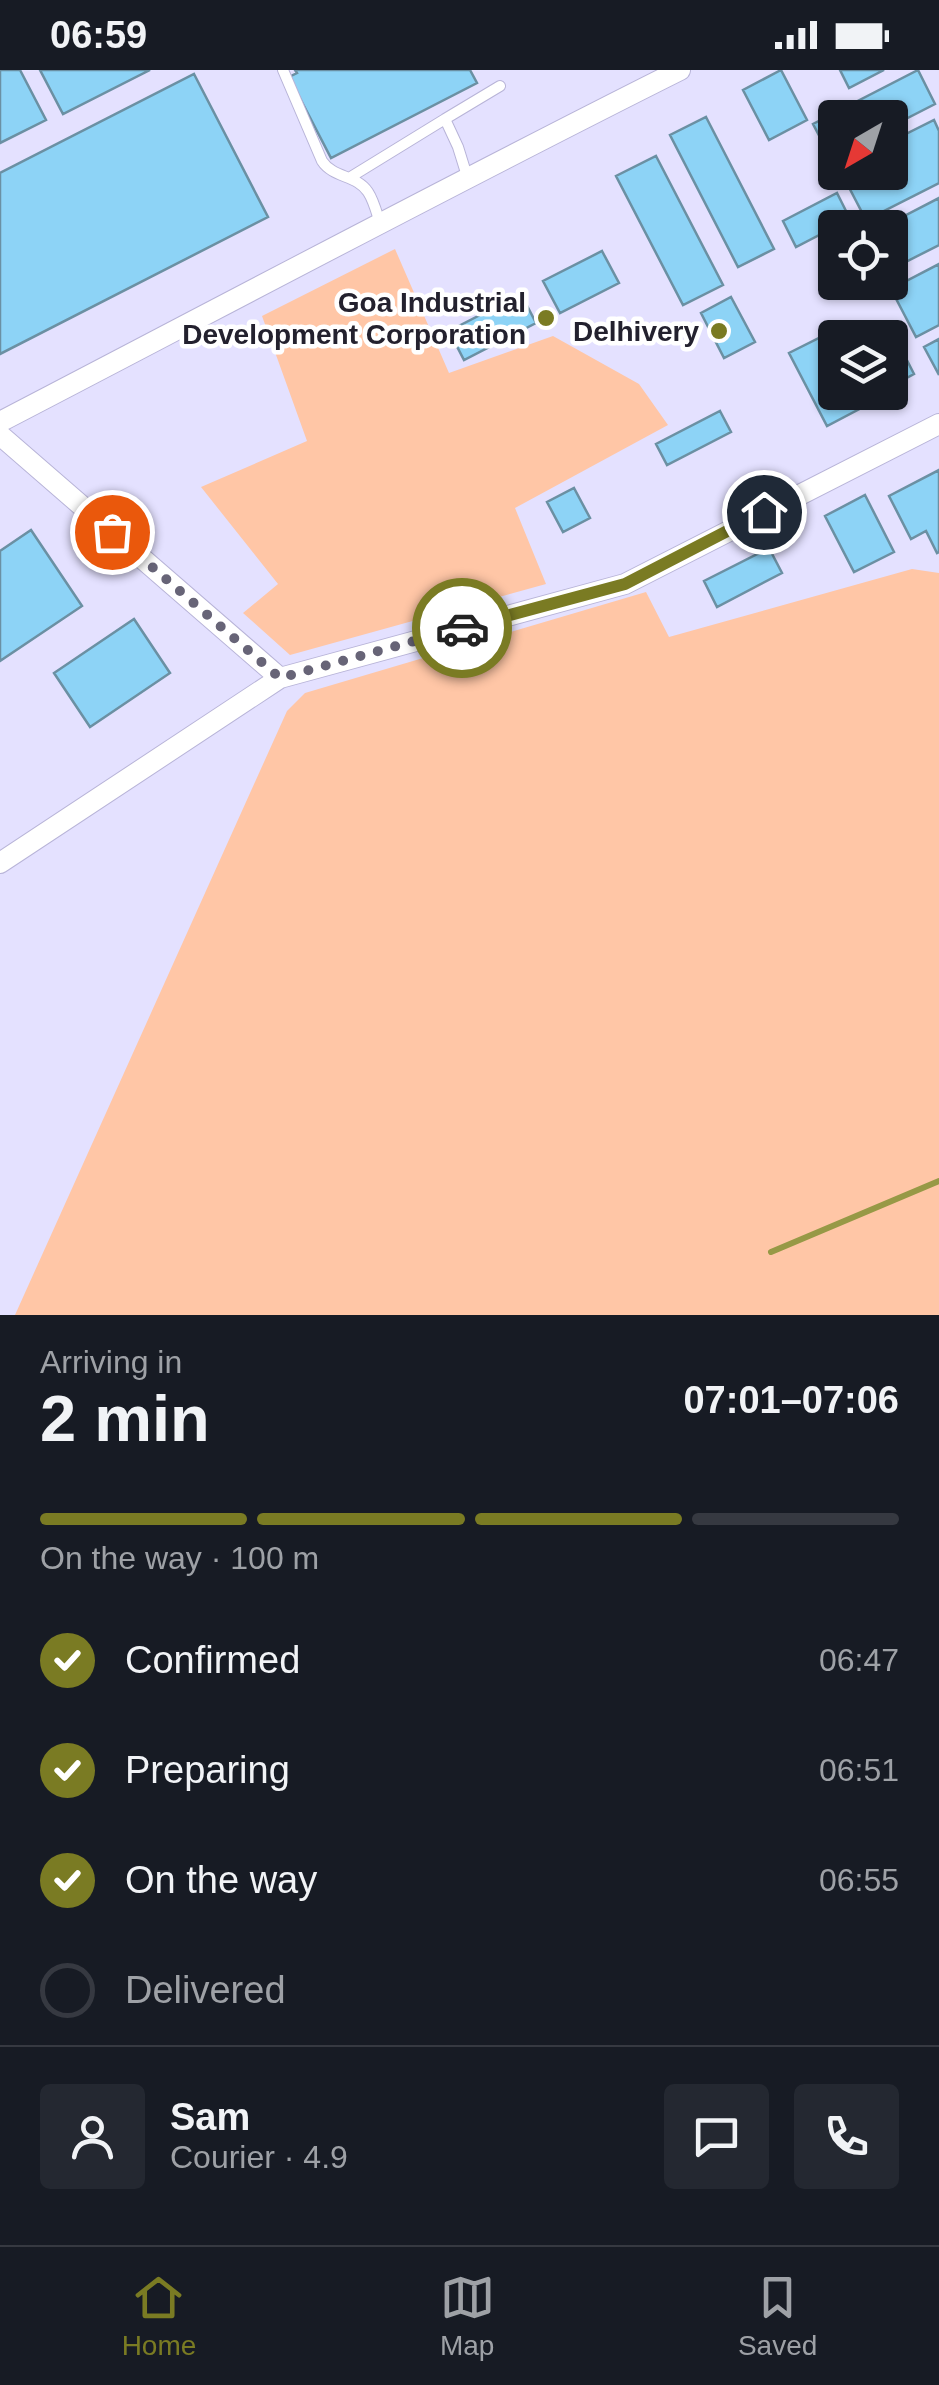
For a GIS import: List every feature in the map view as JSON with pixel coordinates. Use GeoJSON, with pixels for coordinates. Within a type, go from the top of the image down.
{"type":"FeatureCollection","features":[{"type":"Feature","properties":{"kind":"street"},"geometry":{"type":"LineString","coordinates":[[0,422],[467,176],[680,70]]}},
{"type":"Feature","properties":{"kind":"street"},"geometry":{"type":"LineString","coordinates":[[0,863],[280,678],[625,584],[939,424]]}},
{"type":"Feature","properties":{"kind":"street"},"geometry":{"type":"LineString","coordinates":[[0,436],[280,678]]}},
{"type":"Feature","properties":{"kind":"lane"},"geometry":{"type":"LineString","coordinates":[[283,70],[322,161],[328,170],[349,178],[368,192],[380,224]]}},
{"type":"Feature","properties":{"kind":"lane"},"geometry":{"type":"LineString","coordinates":[[349,178],[500,86]]}},
{"type":"Feature","properties":{"kind":"lane"},"geometry":{"type":"LineString","coordinates":[[445,119],[467,176]]}},
{"type":"Feature","properties":{"kind":"shaded area"},"geometry":{"type":"Polygon","coordinates":[[[395,249],[449,373],[553,336],[639,384],[668,425],[515,508],[546,584],[290,655],[243,613],[278,584],[201,487],[307,441],[262,316],[395,249]]]}},
{"type":"Feature","properties":{"kind":"shaded area"},"geometry":{"type":"Polygon","coordinates":[[[912,569],[939,573],[939,1315],[15,1315],[287,711],[305,693],[646,592],[669,637],[912,569]]]}},
{"type":"Feature","properties":{"kind":"building"},"geometry":{"type":"Polygon","coordinates":[[[0,70],[20,70],[46,120],[0,143],[0,70]]]}},
{"type":"Feature","properties":{"kind":"building"},"geometry":{"type":"Polygon","coordinates":[[[40,70],[150,70],[63,114],[40,70]]]}},
{"type":"Feature","properties":{"kind":"building"},"geometry":{"type":"Polygon","coordinates":[[[295,70],[470,70],[477,83],[331,158],[289,77],[297,73],[295,70]]]}},
{"type":"Feature","properties":{"kind":"building"},"geometry":{"type":"Polygon","coordinates":[[[781,70],[807,120],[769,140],[743,90],[781,70]]]}},
{"type":"Feature","properties":{"kind":"building"},"geometry":{"type":"Polygon","coordinates":[[[840,70],[884,70],[849,88],[840,70]]]}},
{"type":"Feature","properties":{"kind":"building"},"geometry":{"type":"Polygon","coordinates":[[[918,70],[935,104],[908,118],[908,100],[860,100],[918,70]]]}},
{"type":"Feature","properties":{"kind":"building"},"geometry":{"type":"Polygon","coordinates":[[[194,74],[268,217],[0,354],[0,173],[194,74]]]}},
{"type":"Feature","properties":{"kind":"building"},"geometry":{"type":"Polygon","coordinates":[[[706,117],[774,249],[738,267],[670,135],[706,117]]]}},
{"type":"Feature","properties":{"kind":"building"},"geometry":{"type":"Polygon","coordinates":[[[934,120],[939,131],[939,183],[886,210],[861,210],[850,190],[908,190],[908,133],[934,120]]]}},
{"type":"Feature","properties":{"kind":"building"},"geometry":{"type":"Polygon","coordinates":[[[656,156],[723,285],[683,305],[616,176],[656,156]]]}},
{"type":"Feature","properties":{"kind":"building"},"geometry":{"type":"Polygon","coordinates":[[[837,193],[846,210],[818,210],[818,236],[796,247],[783,221],[837,193]]]}},
{"type":"Feature","properties":{"kind":"building"},"geometry":{"type":"Polygon","coordinates":[[[939,198],[939,245],[908,261],[908,214],[939,198]]]}},
{"type":"Feature","properties":{"kind":"building"},"geometry":{"type":"Polygon","coordinates":[[[602,251],[619,283],[560,313],[543,281],[602,251]]]}},
{"type":"Feature","properties":{"kind":"building"},"geometry":{"type":"Polygon","coordinates":[[[939,264],[939,325],[916,337],[897,300],[908,300],[908,280],[939,264]]]}},
{"type":"Feature","properties":{"kind":"building"},"geometry":{"type":"Polygon","coordinates":[[[521,294],[536,323],[464,360],[449,331],[521,294]]]}},
{"type":"Feature","properties":{"kind":"building"},"geometry":{"type":"Polygon","coordinates":[[[731,297],[755,342],[724,358],[701,313],[731,297]]]}},
{"type":"Feature","properties":{"kind":"building"},"geometry":{"type":"Polygon","coordinates":[[[818,338],[818,409],[789,353],[818,338]]]}},
{"type":"Feature","properties":{"kind":"building"},"geometry":{"type":"Polygon","coordinates":[[[939,339],[939,375],[924,347],[939,339]]]}},
{"type":"Feature","properties":{"kind":"building"},"geometry":{"type":"Polygon","coordinates":[[[819,410],[857,410],[827,426],[819,410]]]}},
{"type":"Feature","properties":{"kind":"building"},"geometry":{"type":"Polygon","coordinates":[[[720,411],[731,432],[667,465],[656,444],[720,411]]]}},
{"type":"Feature","properties":{"kind":"building"},"geometry":{"type":"Polygon","coordinates":[[[939,470],[937,553],[926,531],[911,539],[889,496],[939,470]]]}},
{"type":"Feature","properties":{"kind":"building"},"geometry":{"type":"Polygon","coordinates":[[[574,488],[590,518],[563,532],[547,502],[574,488]]]}},
{"type":"Feature","properties":{"kind":"building"},"geometry":{"type":"Polygon","coordinates":[[[865,495],[894,552],[854,572],[825,516],[865,495]]]}},
{"type":"Feature","properties":{"kind":"building"},"geometry":{"type":"Polygon","coordinates":[[[31,530],[82,606],[0,661],[0,551],[31,530]]]}},
{"type":"Feature","properties":{"kind":"building"},"geometry":{"type":"Polygon","coordinates":[[[769,548],[782,573],[717,607],[704,581],[769,548]]]}},
{"type":"Feature","properties":{"kind":"building"},"geometry":{"type":"Polygon","coordinates":[[[134,619],[170,673],[90,727],[54,673],[134,619]]]}},
{"type":"Feature","properties":{"kind":"waterway"},"geometry":{"type":"LineString","coordinates":[[771,1252],[939,1181]]}},
{"type":"Feature","properties":{"kind":"way so far"},"geometry":{"type":"LineString","coordinates":[[112,532],[280,678],[462,628]]}},
{"type":"Feature","properties":{"kind":"place","name":"Goa Industrial Development Corporation"},"geometry":{"type":"Point","coordinates":[546,318]}},
{"type":"Feature","properties":{"kind":"place","name":"Delhivery"},"geometry":{"type":"Point","coordinates":[719,331]}},
{"type":"Feature","properties":{"kind":"route"},"geometry":{"type":"LineString","coordinates":[[462,628],[625,584],[764,512]]}}]}
